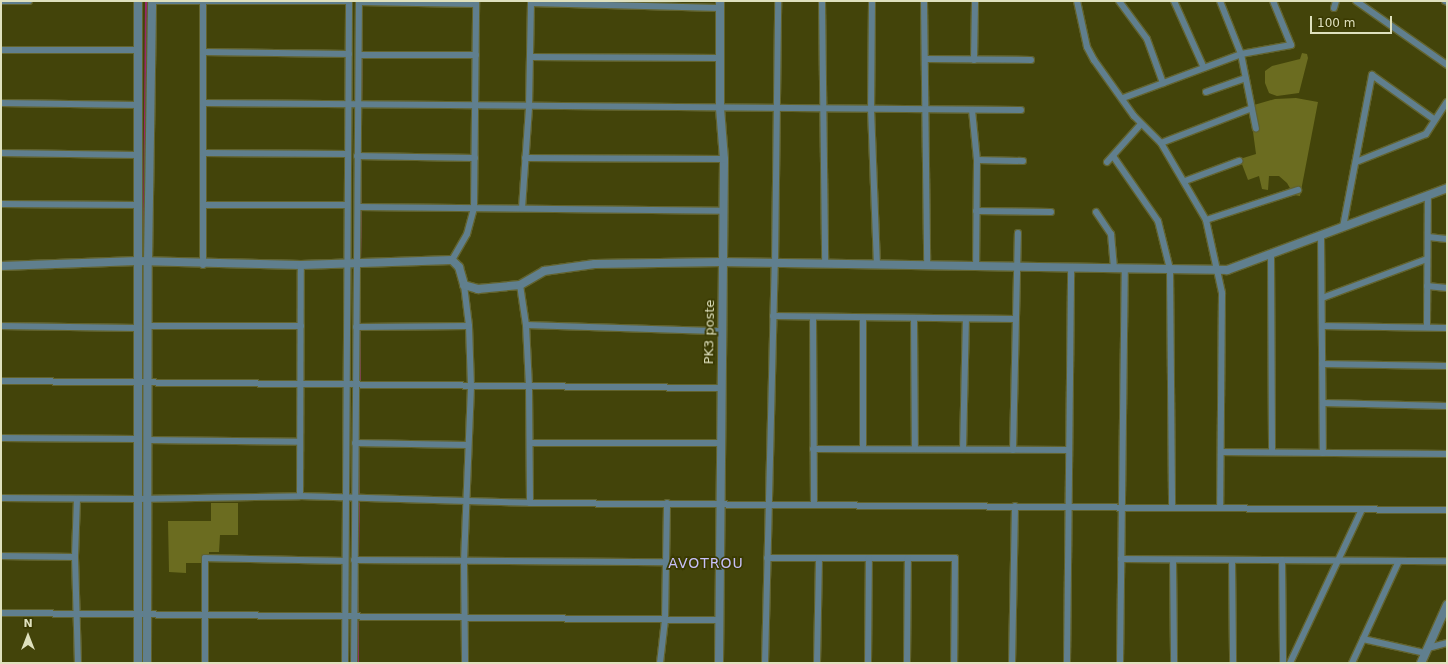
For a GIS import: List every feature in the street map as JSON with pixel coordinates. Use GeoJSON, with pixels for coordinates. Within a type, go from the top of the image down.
{"type":"FeatureCollection","features":[{"type":"Feature","properties":{"kind":"street"},"geometry":{"type":"LineString","coordinates":[[1,1],[29,1]]}},
{"type":"Feature","properties":{"kind":"street"},"geometry":{"type":"LineString","coordinates":[[138,1],[137,155],[139,205],[137,261],[136,439],[138,663]]}},
{"type":"Feature","properties":{"kind":"street"},"geometry":{"type":"LineString","coordinates":[[148,663],[148,262],[152,1],[349,1],[346,384],[347,497],[344,561],[345,663]]}},
{"type":"Feature","properties":{"kind":"street"},"geometry":{"type":"LineString","coordinates":[[765,663],[775,263],[778,1]]}},
{"type":"Feature","properties":{"kind":"street"},"geometry":{"type":"LineString","coordinates":[[822,1],[822,108],[825,264]]}},
{"type":"Feature","properties":{"kind":"street"},"geometry":{"type":"LineString","coordinates":[[872,1],[871,109],[877,265]]}},
{"type":"Feature","properties":{"kind":"street"},"geometry":{"type":"LineString","coordinates":[[924,1],[924,109],[927,265]]}},
{"type":"Feature","properties":{"kind":"street"},"geometry":{"type":"LineString","coordinates":[[974,60],[975,1]]}},
{"type":"Feature","properties":{"kind":"street"},"geometry":{"type":"LineString","coordinates":[[1077,1],[1087,47],[1141,124],[1161,143],[1185,181],[1206,220],[1218,269],[1222,293],[1220,508]]}},
{"type":"Feature","properties":{"kind":"street"},"geometry":{"type":"LineString","coordinates":[[1119,1],[1147,39],[1163,83]]}},
{"type":"Feature","properties":{"kind":"street"},"geometry":{"type":"LineString","coordinates":[[1174,1],[1204,68]]}},
{"type":"Feature","properties":{"kind":"street"},"geometry":{"type":"LineString","coordinates":[[1220,1],[1241,54],[1256,129]]}},
{"type":"Feature","properties":{"kind":"street"},"geometry":{"type":"LineString","coordinates":[[1123,98],[1241,54],[1291,45],[1273,1]]}},
{"type":"Feature","properties":{"kind":"street"},"geometry":{"type":"LineString","coordinates":[[1356,1],[1447,65]]}},
{"type":"Feature","properties":{"kind":"street"},"geometry":{"type":"LineString","coordinates":[[203,2],[203,265]]}},
{"type":"Feature","properties":{"kind":"street"},"geometry":{"type":"LineString","coordinates":[[354,663],[358,207],[357,156],[360,46],[359,2],[476,2],[474,208],[467,234],[452,260]]}},
{"type":"Feature","properties":{"kind":"street"},"geometry":{"type":"LineString","coordinates":[[522,208],[529,107],[531,2],[720,4]]}},
{"type":"Feature","properties":{"kind":"street","name":"PK3 poste"},"geometry":{"type":"LineString","coordinates":[[719,663],[724,159],[720,108],[720,4]]}},
{"type":"Feature","properties":{"kind":"street"},"geometry":{"type":"LineString","coordinates":[[348,46],[360,46]]}},
{"type":"Feature","properties":{"kind":"street"},"geometry":{"type":"LineString","coordinates":[[1,50],[138,50]]}},
{"type":"Feature","properties":{"kind":"street"},"geometry":{"type":"LineString","coordinates":[[203,52],[349,54]]}},
{"type":"Feature","properties":{"kind":"street"},"geometry":{"type":"LineString","coordinates":[[359,54],[476,55]]}},
{"type":"Feature","properties":{"kind":"street"},"geometry":{"type":"LineString","coordinates":[[530,57],[720,58]]}},
{"type":"Feature","properties":{"kind":"street"},"geometry":{"type":"LineString","coordinates":[[925,59],[1031,60]]}},
{"type":"Feature","properties":{"kind":"street"},"geometry":{"type":"LineString","coordinates":[[1343,227],[1372,74],[1435,120]]}},
{"type":"Feature","properties":{"kind":"street"},"geometry":{"type":"LineString","coordinates":[[1206,92],[1246,78]]}},
{"type":"Feature","properties":{"kind":"street"},"geometry":{"type":"LineString","coordinates":[[1356,162],[1426,134],[1447,102]]}},
{"type":"Feature","properties":{"kind":"street"},"geometry":{"type":"LineString","coordinates":[[1,103],[138,105]]}},
{"type":"Feature","properties":{"kind":"street"},"geometry":{"type":"LineString","coordinates":[[203,104],[1021,110]]}},
{"type":"Feature","properties":{"kind":"street"},"geometry":{"type":"LineString","coordinates":[[1161,143],[1252,108]]}},
{"type":"Feature","properties":{"kind":"street"},"geometry":{"type":"LineString","coordinates":[[972,110],[977,160],[976,266]]}},
{"type":"Feature","properties":{"kind":"street"},"geometry":{"type":"LineString","coordinates":[[1107,162],[1114,156],[1141,124]]}},
{"type":"Feature","properties":{"kind":"street"},"geometry":{"type":"LineString","coordinates":[[1,153],[137,155]]}},
{"type":"Feature","properties":{"kind":"street"},"geometry":{"type":"LineString","coordinates":[[203,153],[348,154]]}},
{"type":"Feature","properties":{"kind":"street"},"geometry":{"type":"LineString","coordinates":[[357,156],[475,158]]}},
{"type":"Feature","properties":{"kind":"street"},"geometry":{"type":"LineString","coordinates":[[1114,156],[1158,221],[1170,269],[1172,507]]}},
{"type":"Feature","properties":{"kind":"street"},"geometry":{"type":"LineString","coordinates":[[525,158],[724,159]]}},
{"type":"Feature","properties":{"kind":"street"},"geometry":{"type":"LineString","coordinates":[[977,160],[1023,161]]}},
{"type":"Feature","properties":{"kind":"street"},"geometry":{"type":"LineString","coordinates":[[1185,181],[1239,162]]}},
{"type":"Feature","properties":{"kind":"street"},"geometry":{"type":"LineString","coordinates":[[464,285],[478,289],[520,285],[544,271],[595,264],[723,262],[1227,270],[1447,188]]}},
{"type":"Feature","properties":{"kind":"street"},"geometry":{"type":"LineString","coordinates":[[1206,220],[1298,190]]}},
{"type":"Feature","properties":{"kind":"street"},"geometry":{"type":"LineString","coordinates":[[1427,326],[1428,196]]}},
{"type":"Feature","properties":{"kind":"street"},"geometry":{"type":"LineString","coordinates":[[1,204],[139,205]]}},
{"type":"Feature","properties":{"kind":"street"},"geometry":{"type":"LineString","coordinates":[[203,205],[347,205]]}},
{"type":"Feature","properties":{"kind":"street"},"geometry":{"type":"LineString","coordinates":[[358,207],[723,211]]}},
{"type":"Feature","properties":{"kind":"street"},"geometry":{"type":"LineString","coordinates":[[976,211],[1052,212]]}},
{"type":"Feature","properties":{"kind":"street"},"geometry":{"type":"LineString","coordinates":[[1096,212],[1111,234],[1114,268]]}},
{"type":"Feature","properties":{"kind":"street"},"geometry":{"type":"LineString","coordinates":[[1013,450],[1018,233]]}},
{"type":"Feature","properties":{"kind":"street"},"geometry":{"type":"LineString","coordinates":[[1321,235],[1323,453]]}},
{"type":"Feature","properties":{"kind":"street"},"geometry":{"type":"LineString","coordinates":[[1428,237],[1447,239]]}},
{"type":"Feature","properties":{"kind":"street"},"geometry":{"type":"LineString","coordinates":[[1271,254],[1272,452]]}},
{"type":"Feature","properties":{"kind":"street"},"geometry":{"type":"LineString","coordinates":[[1322,298],[1427,259]]}},
{"type":"Feature","properties":{"kind":"street"},"geometry":{"type":"LineString","coordinates":[[1,266],[13,264],[137,261],[203,265],[301,265],[452,260],[459,267],[464,285],[469,326],[471,387],[467,445],[464,562],[465,663]]}},
{"type":"Feature","properties":{"kind":"street"},"geometry":{"type":"LineString","coordinates":[[1,261],[13,264]]}},
{"type":"Feature","properties":{"kind":"street"},"geometry":{"type":"LineString","coordinates":[[300,496],[301,265]]}},
{"type":"Feature","properties":{"kind":"street"},"geometry":{"type":"LineString","coordinates":[[1067,663],[1071,267]]}},
{"type":"Feature","properties":{"kind":"street"},"geometry":{"type":"LineString","coordinates":[[1120,663],[1125,268]]}},
{"type":"Feature","properties":{"kind":"street"},"geometry":{"type":"LineString","coordinates":[[520,285],[526,325],[529,387],[530,502]]}},
{"type":"Feature","properties":{"kind":"street"},"geometry":{"type":"LineString","coordinates":[[1427,286],[1447,288]]}},
{"type":"Feature","properties":{"kind":"street"},"geometry":{"type":"LineString","coordinates":[[773,316],[914,319],[1016,319]]}},
{"type":"Feature","properties":{"kind":"street"},"geometry":{"type":"LineString","coordinates":[[813,316],[814,504]]}},
{"type":"Feature","properties":{"kind":"street"},"geometry":{"type":"LineString","coordinates":[[863,318],[863,449]]}},
{"type":"Feature","properties":{"kind":"street"},"geometry":{"type":"LineString","coordinates":[[914,319],[915,449]]}},
{"type":"Feature","properties":{"kind":"street"},"geometry":{"type":"LineString","coordinates":[[963,449],[966,319]]}},
{"type":"Feature","properties":{"kind":"street"},"geometry":{"type":"LineString","coordinates":[[526,325],[722,331]]}},
{"type":"Feature","properties":{"kind":"street"},"geometry":{"type":"LineString","coordinates":[[1,326],[137,328]]}},
{"type":"Feature","properties":{"kind":"street"},"geometry":{"type":"LineString","coordinates":[[148,326],[301,326]]}},
{"type":"Feature","properties":{"kind":"street"},"geometry":{"type":"LineString","coordinates":[[356,327],[469,326]]}},
{"type":"Feature","properties":{"kind":"street"},"geometry":{"type":"LineString","coordinates":[[1322,326],[1427,326],[1447,328]]}},
{"type":"Feature","properties":{"kind":"street"},"geometry":{"type":"LineString","coordinates":[[1322,364],[1447,366]]}},
{"type":"Feature","properties":{"kind":"street"},"geometry":{"type":"LineString","coordinates":[[1,381],[300,385],[356,384],[471,387],[722,388]]}},
{"type":"Feature","properties":{"kind":"street"},"geometry":{"type":"LineString","coordinates":[[1323,403],[1447,406]]}},
{"type":"Feature","properties":{"kind":"street"},"geometry":{"type":"LineString","coordinates":[[1,438],[136,439]]}},
{"type":"Feature","properties":{"kind":"street"},"geometry":{"type":"LineString","coordinates":[[147,440],[300,442]]}},
{"type":"Feature","properties":{"kind":"street"},"geometry":{"type":"LineString","coordinates":[[355,443],[467,445]]}},
{"type":"Feature","properties":{"kind":"street"},"geometry":{"type":"LineString","coordinates":[[530,443],[721,443]]}},
{"type":"Feature","properties":{"kind":"street"},"geometry":{"type":"LineString","coordinates":[[813,449],[1069,450]]}},
{"type":"Feature","properties":{"kind":"street"},"geometry":{"type":"LineString","coordinates":[[1221,452],[1446,452]]}},
{"type":"Feature","properties":{"kind":"street"},"geometry":{"type":"LineString","coordinates":[[1,498],[148,499],[300,496],[530,502],[1447,510]]}},
{"type":"Feature","properties":{"kind":"street"},"geometry":{"type":"LineString","coordinates":[[77,499],[75,557],[78,663]]}},
{"type":"Feature","properties":{"kind":"street"},"geometry":{"type":"LineString","coordinates":[[660,663],[665,620],[666,503]]}},
{"type":"Feature","properties":{"kind":"street"},"geometry":{"type":"LineString","coordinates":[[1012,663],[1015,506]]}},
{"type":"Feature","properties":{"kind":"street"},"geometry":{"type":"LineString","coordinates":[[1290,663],[1336,561],[1362,509]]}},
{"type":"Feature","properties":{"kind":"street"},"geometry":{"type":"LineString","coordinates":[[1,556],[75,557]]}},
{"type":"Feature","properties":{"kind":"street"},"geometry":{"type":"LineString","coordinates":[[205,663],[205,558],[344,561]]}},
{"type":"Feature","properties":{"kind":"street"},"geometry":{"type":"LineString","coordinates":[[767,558],[955,558],[954,663]]}},
{"type":"Feature","properties":{"kind":"street"},"geometry":{"type":"LineString","coordinates":[[817,663],[819,558]]}},
{"type":"Feature","properties":{"kind":"street"},"geometry":{"type":"LineString","coordinates":[[868,663],[869,558]]}},
{"type":"Feature","properties":{"kind":"street"},"geometry":{"type":"LineString","coordinates":[[907,663],[908,558]]}},
{"type":"Feature","properties":{"kind":"street"},"geometry":{"type":"LineString","coordinates":[[354,560],[464,562],[666,562]]}},
{"type":"Feature","properties":{"kind":"street"},"geometry":{"type":"LineString","coordinates":[[1121,560],[1447,561]]}},
{"type":"Feature","properties":{"kind":"street"},"geometry":{"type":"LineString","coordinates":[[1173,560],[1174,663]]}},
{"type":"Feature","properties":{"kind":"street"},"geometry":{"type":"LineString","coordinates":[[1232,560],[1233,663]]}},
{"type":"Feature","properties":{"kind":"street"},"geometry":{"type":"LineString","coordinates":[[1282,560],[1283,663]]}},
{"type":"Feature","properties":{"kind":"street"},"geometry":{"type":"LineString","coordinates":[[1352,663],[1399,561]]}},
{"type":"Feature","properties":{"kind":"street"},"geometry":{"type":"LineString","coordinates":[[1421,663],[1447,605]]}},
{"type":"Feature","properties":{"kind":"street"},"geometry":{"type":"LineString","coordinates":[[1,613],[719,620]]}},
{"type":"Feature","properties":{"kind":"street"},"geometry":{"type":"LineString","coordinates":[[1363,639],[1427,651],[1447,643]]}},
{"type":"Feature","properties":{"kind":"shaded area"},"geometry":{"type":"Polygon","coordinates":[[[1302,53],[1307,54],[1308,58],[1299,93],[1277,96],[1269,93],[1265,83],[1265,71],[1272,66],[1300,59],[1302,53]]]}},
{"type":"Feature","properties":{"kind":"shaded area"},"geometry":{"type":"Polygon","coordinates":[[[1296,98],[1318,102],[1300,196],[1294,195],[1287,183],[1279,176],[1269,176],[1268,190],[1262,189],[1259,176],[1248,180],[1240,159],[1256,154],[1251,117],[1254,105],[1275,99],[1296,98]]]}},
{"type":"Feature","properties":{"kind":"shaded area"},"geometry":{"type":"Polygon","coordinates":[[[211,503],[238,503],[238,535],[220,535],[219,552],[209,552],[209,563],[186,563],[186,573],[169,572],[168,521],[211,521],[211,503]]]}},
{"type":"Feature","properties":{"kind":"waterway"},"geometry":{"type":"LineString","coordinates":[[144,233],[146,1]]}},
{"type":"Feature","properties":{"kind":"waterway"},"geometry":{"type":"LineString","coordinates":[[362,5],[362,53]]}},
{"type":"Feature","properties":{"kind":"waterway"},"geometry":{"type":"LineString","coordinates":[[361,103],[362,57]]}},
{"type":"Feature","properties":{"kind":"waterway"},"geometry":{"type":"LineString","coordinates":[[361,107],[361,155]]}},
{"type":"Feature","properties":{"kind":"waterway"},"geometry":{"type":"LineString","coordinates":[[361,159],[361,205]]}},
{"type":"Feature","properties":{"kind":"waterway"},"geometry":{"type":"LineString","coordinates":[[360,261],[361,209]]}},
{"type":"Feature","properties":{"kind":"waterway"},"geometry":{"type":"LineString","coordinates":[[360,267],[360,325]]}},
{"type":"Feature","properties":{"kind":"waterway"},"geometry":{"type":"LineString","coordinates":[[143,378],[144,268]]}},
{"type":"Feature","properties":{"kind":"waterway"},"geometry":{"type":"LineString","coordinates":[[360,329],[360,381]]}},
{"type":"Feature","properties":{"kind":"waterway"},"geometry":{"type":"LineString","coordinates":[[142,493],[143,385]]}},
{"type":"Feature","properties":{"kind":"waterway"},"geometry":{"type":"LineString","coordinates":[[359,389],[359,441]]}},
{"type":"Feature","properties":{"kind":"waterway"},"geometry":{"type":"LineString","coordinates":[[359,444],[359,497]]}},
{"type":"Feature","properties":{"kind":"waterway"},"geometry":{"type":"LineString","coordinates":[[142,501],[142,563]]}},
{"type":"Feature","properties":{"kind":"waterway"},"geometry":{"type":"LineString","coordinates":[[358,559],[359,504]]}},
{"type":"Feature","properties":{"kind":"waterway"},"geometry":{"type":"LineString","coordinates":[[358,563],[358,613]]}},
{"type":"Feature","properties":{"kind":"waterway"},"geometry":{"type":"LineString","coordinates":[[358,623],[358,663]]}},
{"type":"Feature","properties":{"kind":"district","name":"AVOTROU"},"geometry":{"type":"Point","coordinates":[706,563]}}]}
